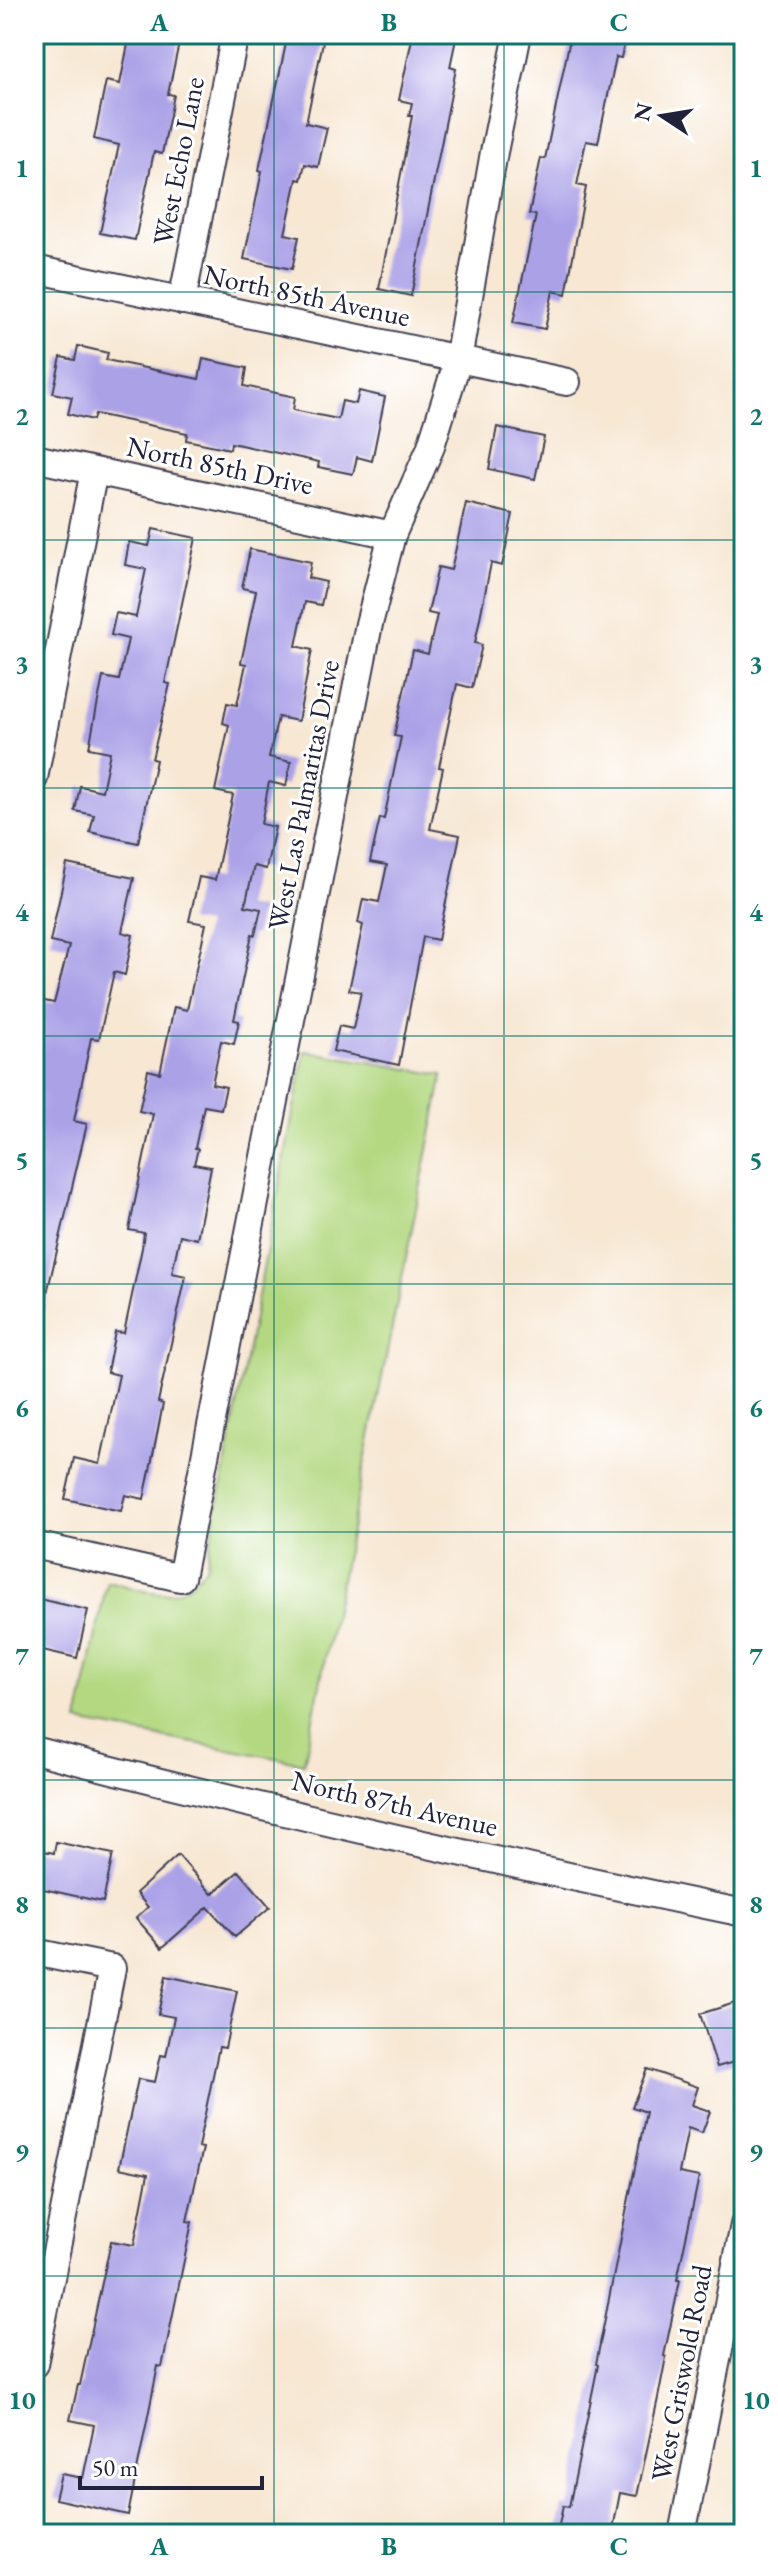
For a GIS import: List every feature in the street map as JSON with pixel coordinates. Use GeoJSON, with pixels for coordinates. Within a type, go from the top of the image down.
{"type":"FeatureCollection","features":[{"type":"Feature","properties":{"kind":"street","name":"West Echo Lane"},"geometry":{"type":"LineString","coordinates":[[182,301],[235,34]]}},
{"type":"Feature","properties":{"kind":"street","name":"West Las Palmaritas Drive"},"geometry":{"type":"LineString","coordinates":[[34,1545],[181,1578],[369,624],[392,535],[430,449],[458,360],[518,34]]}},
{"type":"Feature","properties":{"kind":"street","name":"North 85th Avenue"},"geometry":{"type":"LineString","coordinates":[[34,269],[567,382]]}},
{"type":"Feature","properties":{"kind":"street","name":"North 85th Drive"},"geometry":{"type":"LineString","coordinates":[[34,458],[392,535]]}},
{"type":"Feature","properties":{"kind":"street"},"geometry":{"type":"LineString","coordinates":[[34,778],[94,471]]}},
{"type":"Feature","properties":{"kind":"street","name":"North 87th Avenue"},"geometry":{"type":"LineString","coordinates":[[34,1750],[154,1781],[744,1913]]}},
{"type":"Feature","properties":{"kind":"street"},"geometry":{"type":"LineString","coordinates":[[34,1952],[112,1968],[34,2364]]}},
{"type":"Feature","properties":{"kind":"street","name":"West Griswold Road"},"geometry":{"type":"LineString","coordinates":[[682,2534],[744,2225]]}},
{"type":"Feature","properties":{"kind":"green space"},"geometry":{"type":"Polygon","coordinates":[[[305,1051],[443,1075],[304,1763],[78,1722],[107,1581],[148,1592],[172,1592],[195,1580],[206,1567],[305,1051]]]}},
{"type":"Feature","properties":{"kind":"building"},"geometry":{"type":"Polygon","coordinates":[[[130,34],[181,34],[168,94],[174,95],[162,154],[154,152],[135,240],[100,233],[119,145],[94,139],[106,81],[120,84],[130,34]]]}},
{"type":"Feature","properties":{"kind":"building"},"geometry":{"type":"Polygon","coordinates":[[[288,34],[324,37],[306,123],[327,128],[318,167],[305,164],[301,180],[297,179],[285,234],[299,237],[292,269],[244,259],[288,34]]]}},
{"type":"Feature","properties":{"kind":"building"},"geometry":{"type":"Polygon","coordinates":[[[413,34],[457,34],[450,67],[456,69],[411,296],[379,289],[412,116],[409,116],[412,103],[399,100],[413,34]]]}},
{"type":"Feature","properties":{"kind":"building"},"geometry":{"type":"Polygon","coordinates":[[[571,34],[626,34],[621,58],[616,57],[598,143],[586,141],[577,185],[586,187],[566,294],[553,291],[545,329],[513,323],[536,215],[529,214],[541,158],[545,159],[571,34]]]}},
{"type":"Feature","properties":{"kind":"building"},"geometry":{"type":"Polygon","coordinates":[[[78,346],[108,353],[106,360],[199,379],[203,359],[247,368],[244,386],[295,397],[293,410],[338,419],[342,401],[356,404],[359,391],[385,397],[372,461],[357,457],[353,474],[318,467],[319,462],[231,443],[230,449],[186,440],[187,433],[95,414],[93,420],[68,414],[72,397],[53,393],[61,357],[75,360],[78,346]]]}},
{"type":"Feature","properties":{"kind":"building"},"geometry":{"type":"Polygon","coordinates":[[[497,427],[544,437],[535,479],[489,469],[497,427]]]}},
{"type":"Feature","properties":{"kind":"building"},"geometry":{"type":"Polygon","coordinates":[[[466,503],[513,514],[502,566],[491,563],[475,643],[482,645],[472,688],[457,684],[439,767],[443,768],[430,829],[460,835],[438,940],[423,937],[399,1065],[333,1051],[339,1026],[353,1029],[361,992],[349,990],[363,925],[358,923],[363,899],[379,902],[387,865],[370,862],[380,818],[384,819],[401,737],[394,736],[413,650],[428,654],[437,615],[428,613],[438,567],[451,570],[466,503]]]}},
{"type":"Feature","properties":{"kind":"building"},"geometry":{"type":"Polygon","coordinates":[[[153,529],[196,538],[165,683],[170,684],[152,759],[156,760],[138,843],[90,832],[94,815],[75,811],[80,786],[102,791],[110,752],[89,748],[98,701],[103,677],[119,680],[128,639],[111,635],[116,613],[136,617],[146,569],[125,565],[129,542],[149,546],[153,529]]]}},
{"type":"Feature","properties":{"kind":"building"},"geometry":{"type":"Polygon","coordinates":[[[250,549],[311,562],[308,578],[326,582],[321,605],[305,602],[296,646],[312,650],[298,721],[278,717],[269,757],[291,762],[286,786],[269,782],[261,824],[275,827],[266,869],[254,866],[245,906],[261,909],[255,935],[252,934],[234,1020],[239,1021],[234,1044],[221,1041],[212,1084],[226,1087],[221,1109],[204,1106],[195,1148],[198,1149],[194,1164],[211,1167],[197,1239],[180,1235],[172,1273],[186,1276],[158,1402],[163,1404],[144,1499],[125,1495],[121,1511],[65,1499],[74,1458],[100,1464],[119,1375],[107,1372],[115,1332],[124,1333],[144,1233],[129,1230],[153,1114],[139,1111],[148,1070],[160,1073],[174,1007],[187,1010],[206,924],[189,921],[199,877],[215,880],[233,795],[215,791],[229,725],[223,723],[227,703],[237,705],[246,664],[241,663],[256,591],[242,588],[250,549]]]}},
{"type":"Feature","properties":{"kind":"building"},"geometry":{"type":"Polygon","coordinates":[[[67,864],[134,878],[122,932],[133,935],[125,975],[114,972],[99,1039],[91,1038],[74,1121],[87,1124],[43,1310],[34,1309],[34,1053],[40,1027],[34,1026],[40,1000],[54,1003],[69,946],[50,942],[67,864]]]}},
{"type":"Feature","properties":{"kind":"building"},"geometry":{"type":"Polygon","coordinates":[[[39,1599],[88,1610],[77,1658],[34,1648],[34,1621],[39,1599]]]}},
{"type":"Feature","properties":{"kind":"building"},"geometry":{"type":"Polygon","coordinates":[[[56,1842],[113,1854],[103,1902],[34,1887],[34,1849],[54,1853],[56,1842]]]}},
{"type":"Feature","properties":{"kind":"building"},"geometry":{"type":"Polygon","coordinates":[[[178,1855],[212,1894],[239,1871],[270,1907],[235,1937],[208,1907],[162,1948],[136,1918],[148,1907],[136,1893],[178,1855]]]}},
{"type":"Feature","properties":{"kind":"building"},"geometry":{"type":"Polygon","coordinates":[[[166,1976],[237,1991],[225,2048],[219,2047],[198,2147],[203,2148],[187,2221],[192,2222],[162,2367],[158,2366],[128,2515],[55,2499],[61,2474],[83,2478],[94,2425],[70,2420],[111,2241],[134,2245],[148,2174],[119,2168],[138,2079],[155,2082],[161,2055],[166,2056],[174,2017],[158,2014],[166,1976]]]}},
{"type":"Feature","properties":{"kind":"building"},"geometry":{"type":"Polygon","coordinates":[[[738,2002],[744,2022],[744,2059],[717,2067],[700,2014],[738,2002]]]}},
{"type":"Feature","properties":{"kind":"building"},"geometry":{"type":"Polygon","coordinates":[[[647,2069],[698,2087],[692,2105],[710,2111],[702,2133],[688,2128],[679,2173],[699,2177],[677,2280],[680,2280],[666,2357],[637,2496],[620,2493],[612,2534],[557,2534],[563,2506],[569,2507],[598,2365],[646,2112],[632,2107],[647,2069]]]}}]}
